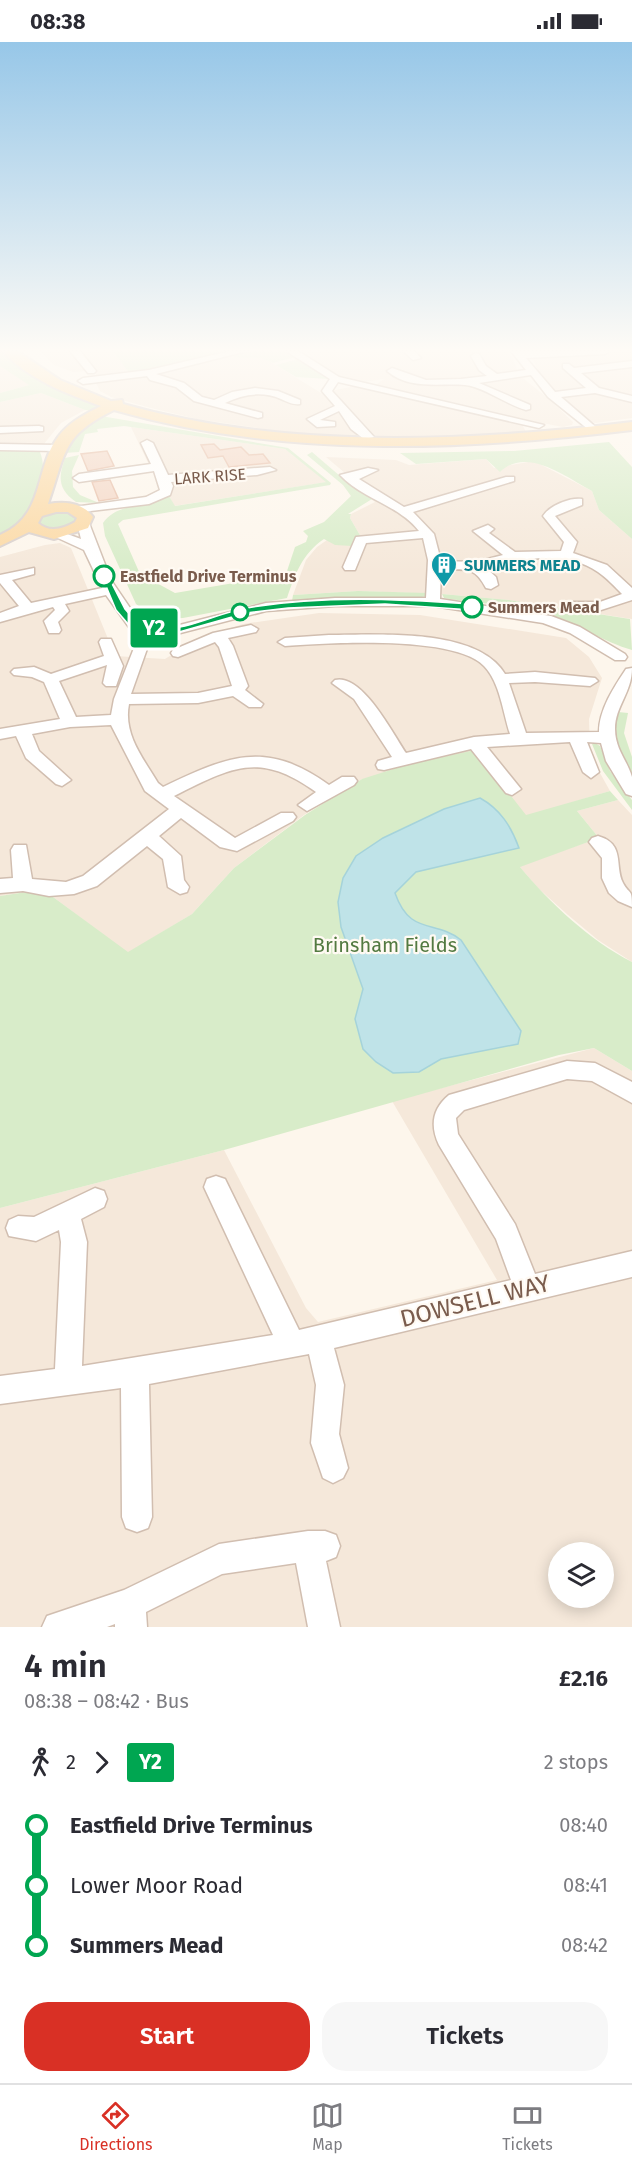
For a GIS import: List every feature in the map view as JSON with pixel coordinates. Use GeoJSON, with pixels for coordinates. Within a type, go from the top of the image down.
{"type":"FeatureCollection","features":[{"type":"Feature","properties":{"kind":"main road"},"geometry":{"type":"LineString","coordinates":[[50,533],[34,529],[34,518],[49,484],[58,448],[70,429],[77,425]]}},
{"type":"Feature","properties":{"kind":"main road"},"geometry":{"type":"LineString","coordinates":[[201,425],[311,439],[410,444],[498,441],[632,426]]}},
{"type":"Feature","properties":{"kind":"main road"},"geometry":{"type":"LineString","coordinates":[[49,484],[56,497],[79,515]]}},
{"type":"Feature","properties":{"kind":"main road"},"geometry":{"type":"LineString","coordinates":[[0,542],[34,518],[53,508],[79,515]]}},
{"type":"Feature","properties":{"kind":"main road"},"geometry":{"type":"LineString","coordinates":[[0,542],[69,531],[79,515]]}},
{"type":"Feature","properties":{"kind":"street"},"geometry":{"type":"LineString","coordinates":[[354,425],[368,437]]}},
{"type":"Feature","properties":{"kind":"street"},"geometry":{"type":"LineString","coordinates":[[587,425],[594,431]]}},
{"type":"Feature","properties":{"kind":"street"},"geometry":{"type":"LineString","coordinates":[[0,430],[39,429]]}},
{"type":"Feature","properties":{"kind":"street","name":"LARK RISE"},"geometry":{"type":"LineString","coordinates":[[79,515],[159,497],[168,489],[147,443]]}},
{"type":"Feature","properties":{"kind":"street"},"geometry":{"type":"LineString","coordinates":[[0,447],[58,448]]}},
{"type":"Feature","properties":{"kind":"street"},"geometry":{"type":"LineString","coordinates":[[79,478],[158,467]]}},
{"type":"Feature","properties":{"kind":"street","name":"LARK RISE"},"geometry":{"type":"LineString","coordinates":[[164,479],[198,474],[232,475],[254,470],[270,470]]}},
{"type":"Feature","properties":{"kind":"street"},"geometry":{"type":"LineString","coordinates":[[372,470],[348,477],[370,494],[405,511],[428,534],[434,550],[436,565],[434,602]]}},
{"type":"Feature","properties":{"kind":"street"},"geometry":{"type":"LineString","coordinates":[[405,511],[512,478]]}},
{"type":"Feature","properties":{"kind":"street"},"geometry":{"type":"LineString","coordinates":[[566,555],[570,540],[552,522],[549,513],[578,502]]}},
{"type":"Feature","properties":{"kind":"street"},"geometry":{"type":"LineString","coordinates":[[79,515],[89,547],[111,590],[124,615],[138,630]]}},
{"type":"Feature","properties":{"kind":"street"},"geometry":{"type":"LineString","coordinates":[[488,530],[479,531],[512,556]]}},
{"type":"Feature","properties":{"kind":"street"},"geometry":{"type":"LineString","coordinates":[[50,533],[89,547]]}},
{"type":"Feature","properties":{"kind":"street"},"geometry":{"type":"LineString","coordinates":[[350,567],[361,540],[428,534]]}},
{"type":"Feature","properties":{"kind":"street"},"geometry":{"type":"LineString","coordinates":[[436,565],[476,566],[512,556],[540,553],[566,555],[594,563],[617,580],[632,595],[600,606],[576,605]]}},
{"type":"Feature","properties":{"kind":"street"},"geometry":{"type":"LineString","coordinates":[[476,566],[489,577],[491,585]]}},
{"type":"Feature","properties":{"kind":"street"},"geometry":{"type":"LineString","coordinates":[[28,608],[2,579],[29,571]]}},
{"type":"Feature","properties":{"kind":"street"},"geometry":{"type":"LineString","coordinates":[[617,580],[632,577]]}},
{"type":"Feature","properties":{"kind":"street"},"geometry":{"type":"LineString","coordinates":[[0,618],[28,608],[111,590]]}},
{"type":"Feature","properties":{"kind":"street"},"geometry":{"type":"LineString","coordinates":[[54,630],[51,621],[62,611],[56,601]]}},
{"type":"Feature","properties":{"kind":"street"},"geometry":{"type":"LineString","coordinates":[[165,633],[166,636],[160,643],[141,646],[130,639],[138,630],[150,627],[165,633],[266,607],[335,602],[434,602],[546,619],[575,630],[626,656],[619,665],[631,672],[612,708],[607,738],[611,755],[632,790]]}},
{"type":"Feature","properties":{"kind":"street"},"geometry":{"type":"LineString","coordinates":[[178,653],[218,636],[250,629]]}},
{"type":"Feature","properties":{"kind":"street"},"geometry":{"type":"LineString","coordinates":[[122,699],[198,698],[236,690],[240,686],[226,646],[218,636]]}},
{"type":"Feature","properties":{"kind":"street"},"geometry":{"type":"LineString","coordinates":[[285,642],[332,644],[385,638],[422,649],[475,653],[486,658],[499,680],[519,737]]}},
{"type":"Feature","properties":{"kind":"street"},"geometry":{"type":"LineString","coordinates":[[106,642],[115,666],[111,683]]}},
{"type":"Feature","properties":{"kind":"street"},"geometry":{"type":"LineString","coordinates":[[141,646],[122,699],[118,720],[135,760],[151,787],[226,843],[237,845],[287,818]]}},
{"type":"Feature","properties":{"kind":"street"},"geometry":{"type":"LineString","coordinates":[[50,679],[111,659]]}},
{"type":"Feature","properties":{"kind":"street"},"geometry":{"type":"LineString","coordinates":[[19,672],[34,672],[50,679],[70,722]]}},
{"type":"Feature","properties":{"kind":"street"},"geometry":{"type":"LineString","coordinates":[[499,680],[535,677],[590,681]]}},
{"type":"Feature","properties":{"kind":"street"},"geometry":{"type":"LineString","coordinates":[[340,682],[360,696],[402,759]]}},
{"type":"Feature","properties":{"kind":"street"},"geometry":{"type":"LineString","coordinates":[[236,690],[255,704]]}},
{"type":"Feature","properties":{"kind":"street"},"geometry":{"type":"LineString","coordinates":[[0,734],[70,722],[118,720]]}},
{"type":"Feature","properties":{"kind":"street"},"geometry":{"type":"LineString","coordinates":[[22,730],[32,754],[62,780]]}},
{"type":"Feature","properties":{"kind":"street"},"geometry":{"type":"LineString","coordinates":[[576,736],[591,772]]}},
{"type":"Feature","properties":{"kind":"street"},"geometry":{"type":"LineString","coordinates":[[384,765],[474,742],[519,737],[607,738]]}},
{"type":"Feature","properties":{"kind":"street"},"geometry":{"type":"LineString","coordinates":[[474,742],[512,789]]}},
{"type":"Feature","properties":{"kind":"street"},"geometry":{"type":"LineString","coordinates":[[161,795],[217,769],[262,762],[291,768],[327,792]]}},
{"type":"Feature","properties":{"kind":"street"},"geometry":{"type":"LineString","coordinates":[[307,805],[348,781]]}},
{"type":"Feature","properties":{"kind":"street"},"geometry":{"type":"LineString","coordinates":[[0,886],[23,884],[49,889],[68,889],[90,881],[181,809]]}},
{"type":"Feature","properties":{"kind":"street"},"geometry":{"type":"LineString","coordinates":[[148,837],[172,856],[175,882],[180,887]]}},
{"type":"Feature","properties":{"kind":"street"},"geometry":{"type":"LineString","coordinates":[[598,842],[611,857],[610,880],[614,889],[632,900]]}},
{"type":"Feature","properties":{"kind":"street"},"geometry":{"type":"LineString","coordinates":[[20,850],[23,884]]}},
{"type":"Feature","properties":{"kind":"street"},"geometry":{"type":"LineString","coordinates":[[527,1288],[506,1233],[447,1138],[443,1126],[447,1109],[457,1102],[567,1070],[594,1072],[632,1093]]}},
{"type":"Feature","properties":{"kind":"street"},"geometry":{"type":"LineString","coordinates":[[216,1187],[330,1384],[324,1426],[325,1449],[333,1468]]}},
{"type":"Feature","properties":{"kind":"street"},"geometry":{"type":"LineString","coordinates":[[18,1228],[36,1229],[95,1199]]}},
{"type":"Feature","properties":{"kind":"street"},"geometry":{"type":"LineString","coordinates":[[68,1214],[74,1242],[68,1382]]}},
{"type":"Feature","properties":{"kind":"street","name":"DOWSELL WAY"},"geometry":{"type":"LineString","coordinates":[[0,1390],[135,1374],[305,1342],[632,1264]]}},
{"type":"Feature","properties":{"kind":"street"},"geometry":{"type":"LineString","coordinates":[[135,1374],[137,1517]]}},
{"type":"Feature","properties":{"kind":"street"},"geometry":{"type":"LineString","coordinates":[[58,1627],[130,1615],[219,1559],[316,1546],[324,1627]]}},
{"type":"Feature","properties":{"kind":"shaded area"},"geometry":{"type":"Polygon","coordinates":[[[0,425],[59,425],[43,445],[0,444],[0,425]]]}},
{"type":"Feature","properties":{"kind":"shaded area"},"geometry":{"type":"Polygon","coordinates":[[[237,425],[522,425],[526,432],[511,435],[391,439],[292,433],[237,425]]]}},
{"type":"Feature","properties":{"kind":"shaded area"},"geometry":{"type":"Polygon","coordinates":[[[131,427],[285,449],[327,482],[174,506],[169,496],[174,488],[160,462],[148,463],[131,427]]]}},
{"type":"Feature","properties":{"kind":"shaded area"},"geometry":{"type":"Polygon","coordinates":[[[326,457],[396,460],[409,465],[486,459],[494,468],[534,461],[592,491],[599,510],[632,539],[632,619],[509,600],[442,594],[358,591],[293,595],[306,560],[317,547],[327,540],[336,545],[352,542],[361,537],[350,518],[351,514],[375,502],[340,476],[345,473],[326,457]]]}},
{"type":"Feature","properties":{"kind":"shaded area"},"geometry":{"type":"Polygon","coordinates":[[[60,543],[71,548],[115,656],[165,659],[197,639],[243,624],[319,613],[420,615],[566,638],[589,657],[602,678],[589,719],[590,755],[610,791],[526,816],[497,781],[362,779],[304,815],[234,868],[192,914],[128,953],[53,897],[26,892],[0,896],[0,557],[60,543]]]}},
{"type":"Feature","properties":{"kind":"shaded area"},"geometry":{"type":"Polygon","coordinates":[[[618,800],[632,815],[632,962],[598,940],[568,915],[538,888],[519,866],[599,838],[577,811],[618,800]]]}},
{"type":"Feature","properties":{"kind":"shaded area"},"geometry":{"type":"Polygon","coordinates":[[[594,1048],[632,1071],[632,1627],[0,1627],[0,1208],[224,1150],[306,1308],[318,1322],[497,1280],[392,1101],[594,1048]]]}},
{"type":"Feature","properties":{"kind":"green space"},"geometry":{"type":"Polygon","coordinates":[[[87,425],[153,425],[288,448],[331,483],[123,520],[118,524],[140,574],[175,593],[286,574],[295,547],[306,542],[308,536],[303,531],[324,522],[351,496],[343,485],[307,455],[312,452],[354,488],[372,499],[348,514],[351,514],[350,518],[361,537],[354,540],[352,546],[335,545],[324,539],[316,545],[300,565],[287,598],[183,618],[154,617],[136,604],[105,536],[103,523],[109,516],[125,508],[152,503],[169,496],[175,506],[326,482],[285,449],[124,426],[97,429],[98,432],[85,434],[79,452],[64,453],[80,429],[87,425]]]}},
{"type":"Feature","properties":{"kind":"green space"},"geometry":{"type":"Polygon","coordinates":[[[609,442],[632,467],[632,539],[599,510],[592,491],[547,467],[522,462],[511,465],[500,472],[486,459],[416,464],[400,453],[514,451],[609,442]]]}},
{"type":"Feature","properties":{"kind":"green space"},"geometry":{"type":"Polygon","coordinates":[[[0,451],[40,452],[43,464],[39,488],[34,500],[19,521],[0,535],[0,451]]]}},
{"type":"Feature","properties":{"kind":"green space"},"geometry":{"type":"Polygon","coordinates":[[[79,455],[72,471],[73,487],[80,495],[99,503],[76,502],[63,488],[61,471],[65,458],[79,455]]]}},
{"type":"Feature","properties":{"kind":"green space"},"geometry":{"type":"Polygon","coordinates":[[[57,510],[75,513],[78,521],[69,527],[59,529],[37,524],[41,516],[57,510]]]}},
{"type":"Feature","properties":{"kind":"green space"},"geometry":{"type":"Polygon","coordinates":[[[358,591],[428,593],[427,596],[416,598],[344,597],[292,601],[293,595],[358,591]]]}},
{"type":"Feature","properties":{"kind":"green space"},"geometry":{"type":"Polygon","coordinates":[[[442,594],[509,600],[630,619],[632,650],[565,621],[542,614],[444,598],[442,594]]]}},
{"type":"Feature","properties":{"kind":"green space"},"geometry":{"type":"Polygon","coordinates":[[[618,712],[628,713],[624,733],[632,757],[632,777],[623,762],[616,737],[618,712]]]}},
{"type":"Feature","properties":{"kind":"green space"},"geometry":{"type":"Polygon","coordinates":[[[592,744],[600,746],[610,771],[632,800],[632,810],[603,771],[592,744]]]}},
{"type":"Feature","properties":{"kind":"green space","name":"Brinsham Fields"},"geometry":{"type":"Polygon","coordinates":[[[475,750],[526,815],[610,791],[618,800],[577,811],[599,838],[520,867],[571,920],[601,943],[632,962],[632,1071],[594,1048],[559,1055],[224,1150],[0,1208],[0,896],[26,892],[53,897],[128,952],[192,914],[234,868],[305,815],[362,779],[406,765],[475,750]]]}},
{"type":"Feature","properties":{"kind":"water"},"geometry":{"type":"Polygon","coordinates":[[[480,798],[504,819],[519,848],[416,872],[395,893],[401,907],[415,921],[461,940],[521,1031],[518,1044],[441,1059],[419,1072],[393,1073],[376,1062],[363,1049],[355,1019],[363,989],[341,927],[338,902],[343,878],[356,856],[383,838],[444,809],[480,798]]]}},
{"type":"Feature","properties":{"kind":"building"},"geometry":{"type":"Polygon","coordinates":[[[214,444],[220,450],[241,447],[249,455],[263,454],[270,463],[229,467],[223,456],[208,458],[201,445],[214,444]]]}},
{"type":"Feature","properties":{"kind":"building"},"geometry":{"type":"Polygon","coordinates":[[[107,451],[114,466],[88,471],[81,454],[107,451]]]}},
{"type":"Feature","properties":{"kind":"building"},"geometry":{"type":"Polygon","coordinates":[[[110,480],[118,498],[99,501],[92,482],[110,480]]]}},
{"type":"Feature","properties":{"kind":"bus line","name":"Y2"},"geometry":{"type":"LineString","coordinates":[[104,576],[121,610],[138,630],[150,627],[165,633],[245,611],[288,605],[385,601],[434,602],[472,607]]}},
{"type":"Feature","properties":{"kind":"place","name":"Eastfield Drive Terminus"},"geometry":{"type":"Point","coordinates":[104,576]}},
{"type":"Feature","properties":{"kind":"place","name":"SUMMERS MEAD"},"geometry":{"type":"Point","coordinates":[444,588]}},
{"type":"Feature","properties":{"kind":"place","name":"Summers Mead"},"geometry":{"type":"Point","coordinates":[472,607]}}]}
